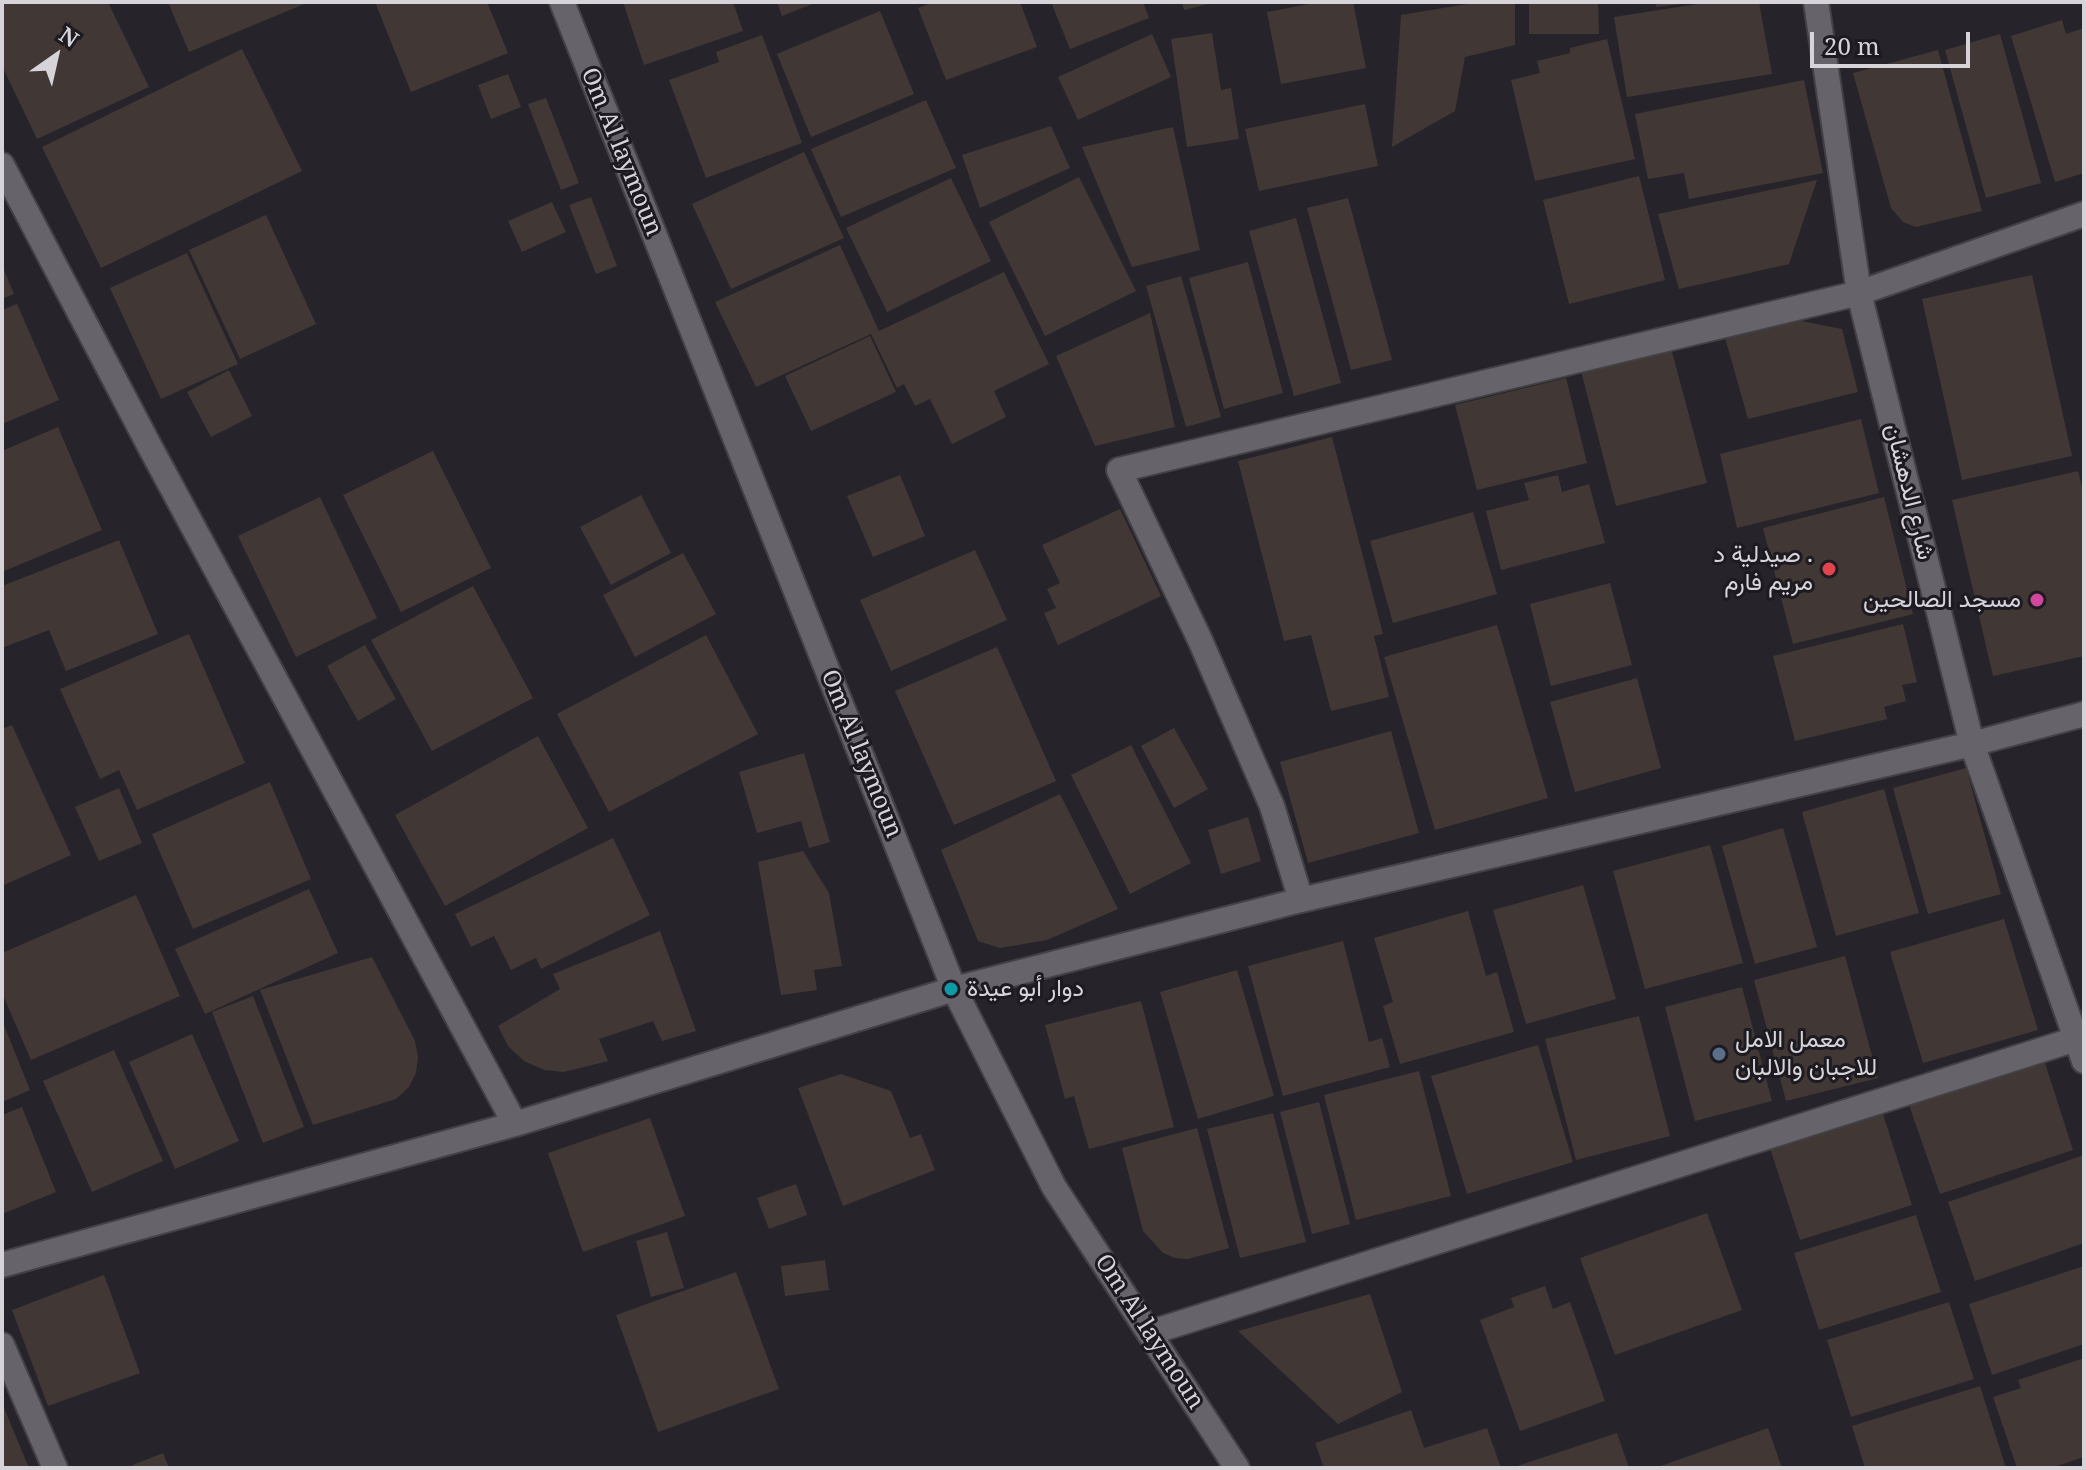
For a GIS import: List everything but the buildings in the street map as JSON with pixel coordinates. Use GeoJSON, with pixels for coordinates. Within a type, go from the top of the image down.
{"type":"FeatureCollection","features":[{"type":"Feature","properties":{"kind":"street","name":"Om Al laymoun"},"geometry":{"type":"LineString","coordinates":[[562,2],[954,989],[1054,1187],[1237,1468]]}},
{"type":"Feature","properties":{"kind":"street","name":"شارع الدهشان"},"geometry":{"type":"LineString","coordinates":[[1816,2],[1859,293],[1972,744],[2080,1050]]}},
{"type":"Feature","properties":{"kind":"street"},"geometry":{"type":"LineString","coordinates":[[2,165],[150,447],[515,1124]]}},
{"type":"Feature","properties":{"kind":"street"},"geometry":{"type":"LineString","coordinates":[[1301,900],[1272,806],[1200,640],[1119,470],[1859,293],[2084,214]]}},
{"type":"Feature","properties":{"kind":"street"},"geometry":{"type":"LineString","coordinates":[[2,1265],[515,1124],[954,989],[1301,900],[1972,744],[2084,714]]}},
{"type":"Feature","properties":{"kind":"street"},"geometry":{"type":"LineString","coordinates":[[1149,1333],[2080,1050]]}},
{"type":"Feature","properties":{"kind":"street"},"geometry":{"type":"LineString","coordinates":[[2,1345],[55,1468]]}},
{"type":"Feature","properties":{"kind":"place","name":"صيدلية د . مريم فارم"},"geometry":{"type":"Point","coordinates":[1829,569]}},
{"type":"Feature","properties":{"kind":"place","name":"مسجد الصالحين"},"geometry":{"type":"Point","coordinates":[2037,600]}},
{"type":"Feature","properties":{"kind":"place","name":"دوار أبو عيدة"},"geometry":{"type":"Point","coordinates":[951,989]}},
{"type":"Feature","properties":{"kind":"place","name":"معمل الامل للاجبان والالبان"},"geometry":{"type":"Point","coordinates":[1719,1054]}}]}
